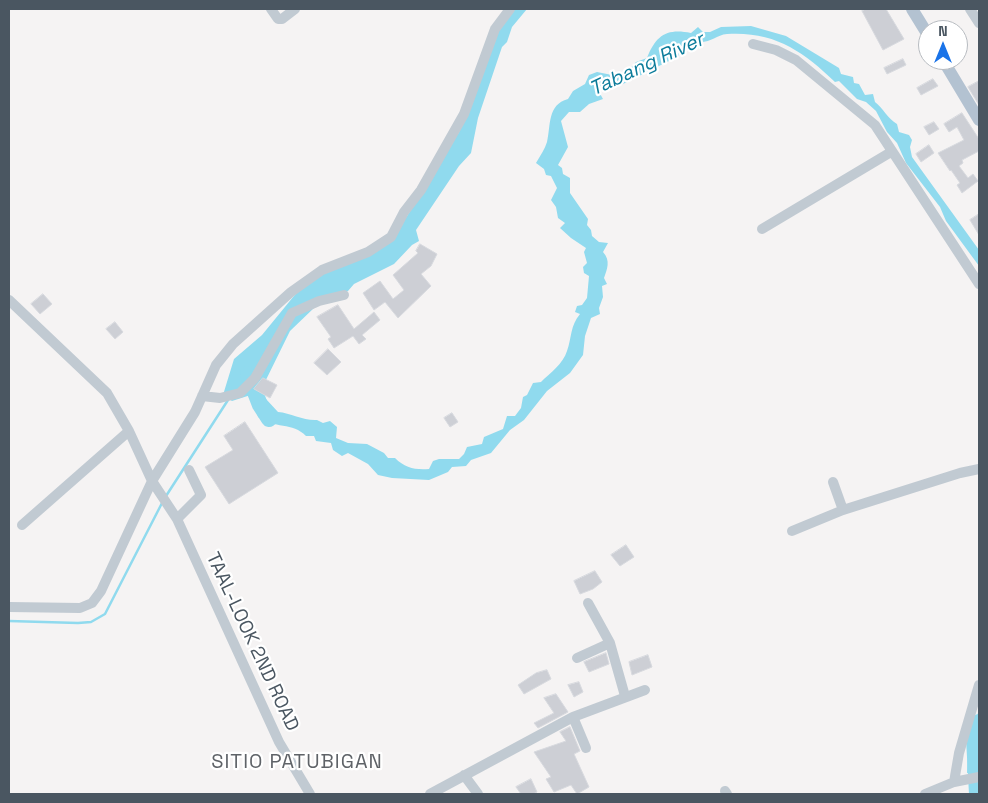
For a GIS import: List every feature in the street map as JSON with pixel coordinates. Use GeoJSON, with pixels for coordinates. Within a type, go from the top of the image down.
{"type":"FeatureCollection","features":[{"type":"Feature","properties":{"kind":"main road"},"geometry":{"type":"LineString","coordinates":[[912,9],[919,20]]}},
{"type":"Feature","properties":{"kind":"main road"},"geometry":{"type":"LineString","coordinates":[[949,70],[979,120]]}},
{"type":"Feature","properties":{"kind":"street"},"geometry":{"type":"LineString","coordinates":[[271,9],[278,19],[282,19],[295,9]]}},
{"type":"Feature","properties":{"kind":"street"},"geometry":{"type":"LineString","coordinates":[[9,607],[80,608],[92,603],[101,591],[153,483],[205,397],[216,365],[233,344],[291,292],[322,270],[368,252],[391,237],[404,212],[429,177],[464,114],[496,29],[510,9]]}},
{"type":"Feature","properties":{"kind":"street"},"geometry":{"type":"LineString","coordinates":[[970,9],[979,24]]}},
{"type":"Feature","properties":{"kind":"street"},"geometry":{"type":"LineString","coordinates":[[753,44],[776,50],[789,56],[817,76],[875,125],[979,284]]}},
{"type":"Feature","properties":{"kind":"street"},"geometry":{"type":"LineString","coordinates":[[762,229],[891,152]]}},
{"type":"Feature","properties":{"kind":"street"},"geometry":{"type":"LineString","coordinates":[[205,397],[220,398],[240,393],[255,378],[292,313],[319,301],[344,295]]}},
{"type":"Feature","properties":{"kind":"street"},"geometry":{"type":"LineString","coordinates":[[9,300],[106,393],[129,431],[153,483]]}},
{"type":"Feature","properties":{"kind":"street"},"geometry":{"type":"LineString","coordinates":[[22,525],[129,431]]}},
{"type":"Feature","properties":{"kind":"street"},"geometry":{"type":"LineString","coordinates":[[792,531],[843,510],[960,473],[979,469]]}},
{"type":"Feature","properties":{"kind":"street"},"geometry":{"type":"LineString","coordinates":[[177,519],[201,495],[189,470]]}},
{"type":"Feature","properties":{"kind":"street"},"geometry":{"type":"LineString","coordinates":[[833,482],[843,510]]}},
{"type":"Feature","properties":{"kind":"street","name":"TAAL-LOOK 2ND ROAD"},"geometry":{"type":"LineString","coordinates":[[153,483],[177,519],[279,742],[310,794]]}},
{"type":"Feature","properties":{"kind":"street"},"geometry":{"type":"LineString","coordinates":[[588,603],[610,643],[624,696]]}},
{"type":"Feature","properties":{"kind":"street"},"geometry":{"type":"LineString","coordinates":[[576,658],[610,643]]}},
{"type":"Feature","properties":{"kind":"street"},"geometry":{"type":"LineString","coordinates":[[959,780],[959,753],[979,685]]}},
{"type":"Feature","properties":{"kind":"street"},"geometry":{"type":"LineString","coordinates":[[430,794],[574,717],[624,696],[645,690]]}},
{"type":"Feature","properties":{"kind":"street"},"geometry":{"type":"LineString","coordinates":[[574,717],[586,748]]}},
{"type":"Feature","properties":{"kind":"street"},"geometry":{"type":"LineString","coordinates":[[464,775],[478,794]]}},
{"type":"Feature","properties":{"kind":"street"},"geometry":{"type":"LineString","coordinates":[[925,794],[959,780],[979,777]]}},
{"type":"Feature","properties":{"kind":"water"},"geometry":{"type":"Polygon","coordinates":[[[513,9],[527,9],[512,27],[507,42],[502,47],[478,118],[471,153],[459,166],[416,230],[419,241],[412,245],[394,264],[354,284],[348,291],[315,307],[290,331],[260,392],[232,401],[223,395],[234,359],[262,335],[298,291],[326,271],[374,253],[407,216],[459,132],[493,40],[513,9]]]}},
{"type":"Feature","properties":{"kind":"water"},"geometry":{"type":"Polygon","coordinates":[[[751,26],[786,36],[839,68],[841,74],[853,77],[854,83],[859,84],[865,95],[873,94],[875,102],[897,124],[899,132],[909,135],[912,140],[910,147],[912,157],[979,250],[979,266],[946,221],[940,207],[906,163],[897,143],[887,132],[876,111],[866,102],[857,99],[839,81],[835,82],[811,61],[787,45],[759,36],[727,34],[698,42],[696,47],[680,52],[679,56],[617,87],[610,83],[601,85],[598,90],[603,99],[589,104],[580,112],[569,112],[561,121],[568,147],[558,165],[562,168],[563,174],[570,178],[570,193],[588,219],[587,225],[591,230],[592,236],[599,242],[608,243],[603,252],[608,262],[604,278],[607,284],[602,286],[603,297],[599,308],[600,314],[591,318],[585,336],[583,355],[570,373],[547,391],[524,420],[510,430],[491,453],[471,460],[466,466],[452,467],[448,472],[429,480],[392,478],[378,475],[368,464],[348,453],[342,456],[333,450],[331,443],[316,441],[314,436],[306,436],[295,429],[270,423],[258,417],[255,403],[266,399],[278,412],[323,423],[330,421],[337,427],[336,438],[348,443],[367,444],[384,453],[388,458],[395,458],[410,468],[419,469],[429,469],[433,461],[439,459],[459,459],[467,447],[482,444],[484,437],[503,429],[507,416],[515,416],[521,408],[523,397],[527,395],[533,383],[541,382],[563,360],[574,323],[580,314],[575,312],[577,306],[582,305],[587,298],[589,276],[584,273],[583,267],[587,263],[584,252],[586,248],[560,228],[565,223],[558,218],[556,207],[551,200],[557,188],[551,176],[546,175],[544,169],[536,163],[547,142],[551,116],[556,106],[568,99],[573,91],[585,84],[589,75],[597,72],[612,75],[627,72],[636,62],[647,58],[654,44],[663,35],[675,32],[691,33],[698,27],[703,32],[710,32],[721,27],[751,26]]]}},
{"type":"Feature","properties":{"kind":"water"},"geometry":{"type":"Polygon","coordinates":[[[979,710],[979,772],[967,773],[968,743],[979,710]]]}},
{"type":"Feature","properties":{"kind":"building"},"geometry":{"type":"Polygon","coordinates":[[[866,9],[886,9],[904,39],[883,50],[862,11],[866,9]]]}},
{"type":"Feature","properties":{"kind":"building"},"geometry":{"type":"Polygon","coordinates":[[[903,59],[906,65],[887,74],[884,68],[903,59]]]}},
{"type":"Feature","properties":{"kind":"building"},"geometry":{"type":"Polygon","coordinates":[[[933,79],[938,86],[921,95],[917,88],[933,79]]]}},
{"type":"Feature","properties":{"kind":"building"},"geometry":{"type":"Polygon","coordinates":[[[979,81],[979,105],[968,87],[979,81]]]}},
{"type":"Feature","properties":{"kind":"building"},"geometry":{"type":"Polygon","coordinates":[[[962,113],[979,139],[979,151],[962,160],[963,163],[959,166],[968,178],[973,174],[978,181],[962,193],[957,185],[960,183],[938,153],[964,140],[957,127],[949,132],[944,124],[962,113]]]}},
{"type":"Feature","properties":{"kind":"building"},"geometry":{"type":"Polygon","coordinates":[[[934,122],[939,129],[929,135],[924,127],[934,122]]]}},
{"type":"Feature","properties":{"kind":"building"},"geometry":{"type":"Polygon","coordinates":[[[929,145],[934,153],[921,162],[916,154],[929,145]]]}},
{"type":"Feature","properties":{"kind":"building"},"geometry":{"type":"Polygon","coordinates":[[[979,214],[979,235],[970,220],[979,214]]]}},
{"type":"Feature","properties":{"kind":"building"},"geometry":{"type":"Polygon","coordinates":[[[420,244],[437,254],[431,266],[421,274],[431,286],[398,318],[385,302],[374,310],[363,293],[380,281],[393,299],[404,290],[393,275],[418,253],[416,251],[420,244]]]}},
{"type":"Feature","properties":{"kind":"building"},"geometry":{"type":"Polygon","coordinates":[[[43,294],[52,304],[40,314],[31,304],[43,294]]]}},
{"type":"Feature","properties":{"kind":"building"},"geometry":{"type":"Polygon","coordinates":[[[338,305],[354,329],[374,312],[380,320],[362,335],[366,339],[359,344],[353,336],[334,348],[328,339],[331,337],[317,317],[338,305]]]}},
{"type":"Feature","properties":{"kind":"building"},"geometry":{"type":"Polygon","coordinates":[[[115,322],[123,332],[115,339],[106,329],[115,322]]]}},
{"type":"Feature","properties":{"kind":"building"},"geometry":{"type":"Polygon","coordinates":[[[328,349],[341,362],[327,375],[314,363],[328,349]]]}},
{"type":"Feature","properties":{"kind":"building"},"geometry":{"type":"Polygon","coordinates":[[[263,378],[277,385],[270,398],[254,389],[263,378]]]}},
{"type":"Feature","properties":{"kind":"building"},"geometry":{"type":"Polygon","coordinates":[[[452,413],[458,422],[450,427],[444,418],[452,413]]]}},
{"type":"Feature","properties":{"kind":"building"},"geometry":{"type":"Polygon","coordinates":[[[245,422],[278,473],[229,504],[205,467],[233,450],[224,436],[245,422]]]}},
{"type":"Feature","properties":{"kind":"building"},"geometry":{"type":"Polygon","coordinates":[[[626,545],[634,557],[620,566],[611,555],[626,545]]]}},
{"type":"Feature","properties":{"kind":"building"},"geometry":{"type":"Polygon","coordinates":[[[595,571],[602,582],[593,589],[580,594],[574,581],[595,571]]]}},
{"type":"Feature","properties":{"kind":"building"},"geometry":{"type":"Polygon","coordinates":[[[606,653],[609,664],[589,672],[584,662],[606,653]]]}},
{"type":"Feature","properties":{"kind":"building"},"geometry":{"type":"Polygon","coordinates":[[[648,655],[652,667],[632,675],[629,662],[648,655]]]}},
{"type":"Feature","properties":{"kind":"building"},"geometry":{"type":"Polygon","coordinates":[[[547,670],[551,679],[524,694],[518,685],[536,673],[547,670]]]}},
{"type":"Feature","properties":{"kind":"building"},"geometry":{"type":"Polygon","coordinates":[[[579,682],[583,692],[574,697],[568,685],[579,682]]]}},
{"type":"Feature","properties":{"kind":"building"},"geometry":{"type":"Polygon","coordinates":[[[556,694],[568,712],[538,728],[534,723],[554,713],[544,698],[556,694]]]}},
{"type":"Feature","properties":{"kind":"building"},"geometry":{"type":"Polygon","coordinates":[[[570,727],[580,751],[574,754],[589,787],[577,794],[571,785],[554,792],[546,779],[551,777],[534,752],[566,741],[560,732],[570,727]]]}},
{"type":"Feature","properties":{"kind":"building"},"geometry":{"type":"Polygon","coordinates":[[[531,779],[537,792],[521,794],[516,787],[531,779]]]}},
{"type":"Feature","properties":{"kind":"waterway","name":"Tabang River"},"geometry":{"type":"LineString","coordinates":[[248,374],[260,405],[269,419]]}},
{"type":"Feature","properties":{"kind":"waterway"},"geometry":{"type":"LineString","coordinates":[[166,496],[228,400]]}},
{"type":"Feature","properties":{"kind":"waterway"},"geometry":{"type":"LineString","coordinates":[[9,621],[78,623],[91,622],[105,614],[162,503]]}},
{"type":"Feature","properties":{"kind":"waterway","name":"Tabang River"},"geometry":{"type":"LineString","coordinates":[[977,794],[974,738],[979,722]]}},
{"type":"Feature","properties":{"kind":"district","name":"SITIO PATUBIGAN"},"geometry":{"type":"Point","coordinates":[297,763]}}]}
